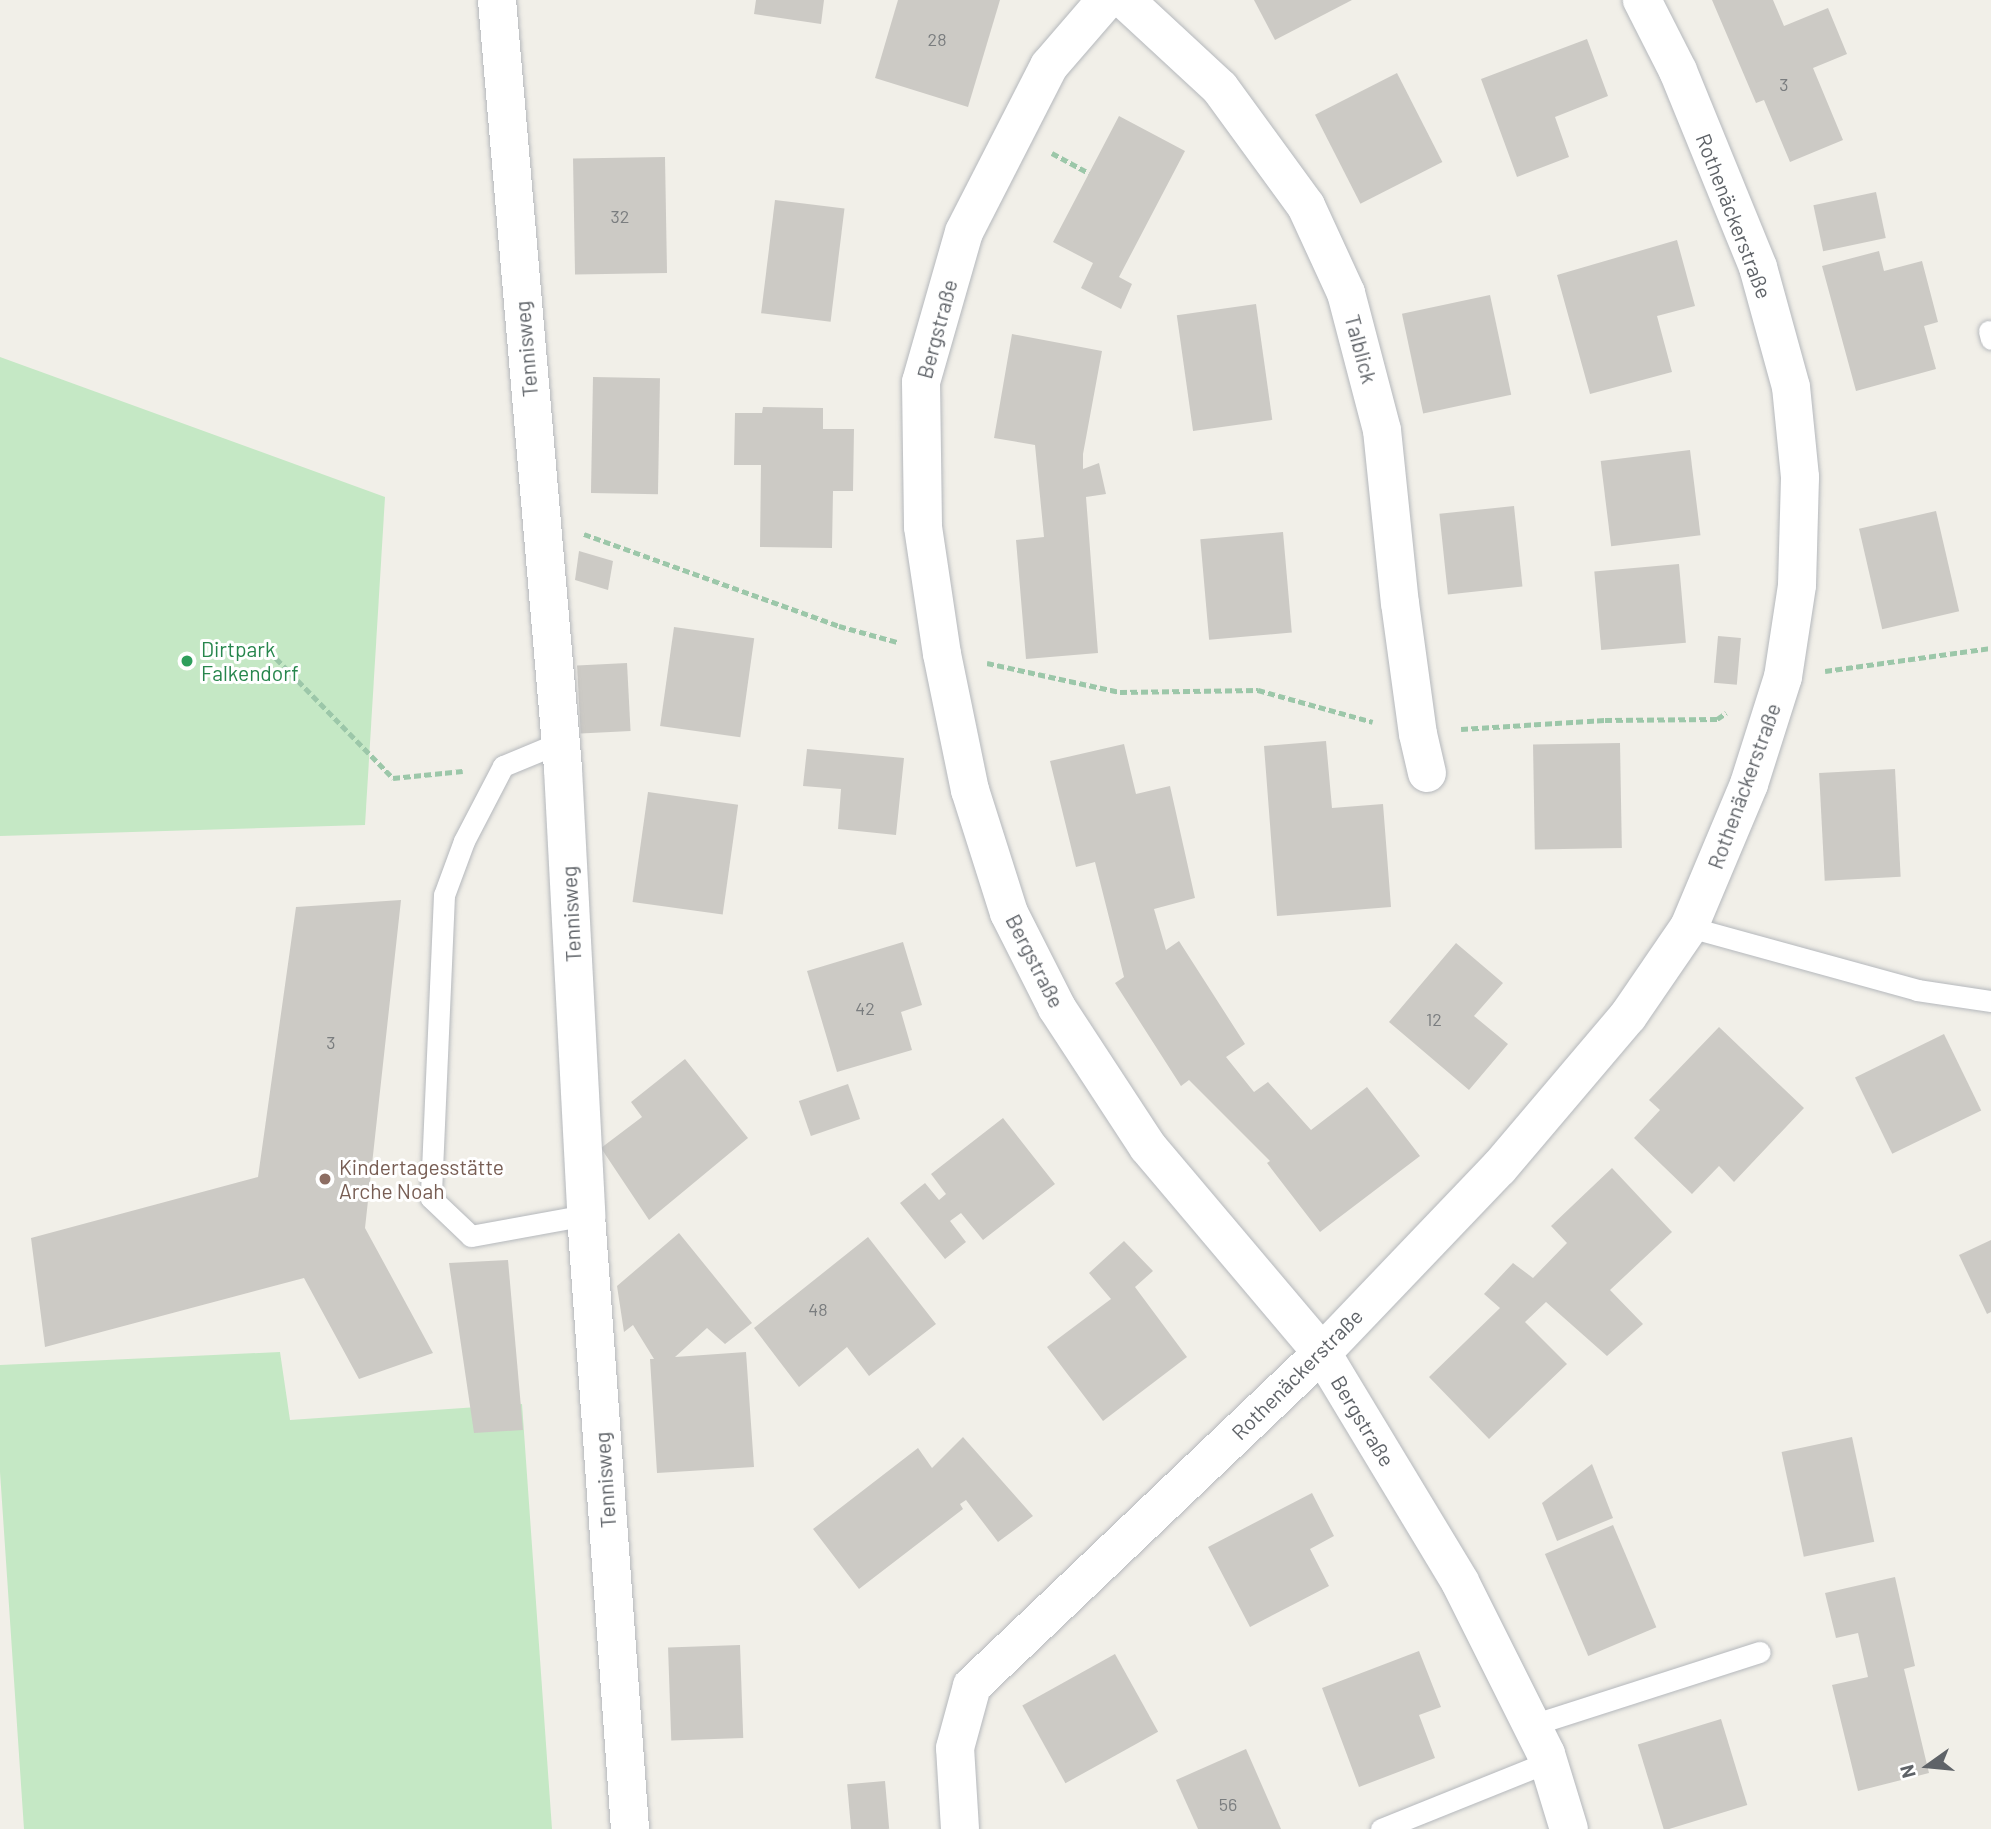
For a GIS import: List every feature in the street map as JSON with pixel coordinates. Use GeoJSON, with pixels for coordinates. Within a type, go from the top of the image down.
{"type":"FeatureCollection","features":[{"type":"Feature","properties":{"kind":"street","name":"Tennisweg"},"geometry":{"type":"LineString","coordinates":[[497,0],[561,742],[586,1215],[630,1829]]}},
{"type":"Feature","properties":{"kind":"street","name":"Bergstraße"},"geometry":{"type":"LineString","coordinates":[[1106,0],[1049,66],[964,232],[921,382],[923,527],[942,654],[970,790],[1009,913],[1057,1008],[1148,1147],[1322,1353],[1460,1582],[1532,1725],[1548,1762],[1569,1829]]}},
{"type":"Feature","properties":{"kind":"street","name":"Talblick"},"geometry":{"type":"LineString","coordinates":[[1125,0],[1220,88],[1306,206],[1346,293],[1382,430],[1418,734],[1427,773]]}},
{"type":"Feature","properties":{"kind":"street","name":"Rothenäckerstraße"},"geometry":{"type":"LineString","coordinates":[[960,1829],[955,1748],[972,1686],[1322,1353],[1499,1168],[1628,1016],[1689,927],[1749,784],[1783,677],[1797,585],[1800,477],[1791,387],[1758,267],[1678,71],[1642,0]]}},
{"type":"Feature","properties":{"kind":"lane"},"geometry":{"type":"LineString","coordinates":[[561,742],[503,766],[464,841],[444,895],[431,1198],[471,1236],[586,1215]]}},
{"type":"Feature","properties":{"kind":"lane"},"geometry":{"type":"LineString","coordinates":[[1689,927],[1917,990],[1991,1001]]}},
{"type":"Feature","properties":{"kind":"lane"},"geometry":{"type":"LineString","coordinates":[[1532,1725],[1760,1653]]}},
{"type":"Feature","properties":{"kind":"lane"},"geometry":{"type":"LineString","coordinates":[[1381,1829],[1548,1762]]}},
{"type":"Feature","properties":{"kind":"path"},"geometry":{"type":"LineString","coordinates":[[1783,677],[1991,648]]}},
{"type":"Feature","properties":{"kind":"path"},"geometry":{"type":"LineString","coordinates":[[276,658],[393,778],[503,766]]}},
{"type":"Feature","properties":{"kind":"path"},"geometry":{"type":"LineString","coordinates":[[1418,734],[1477,727],[1605,720],[1717,719]]}},
{"type":"Feature","properties":{"kind":"green space","name":"Dirtpark Falkendorf"},"geometry":{"type":"Polygon","coordinates":[[[0,357],[385,497],[365,825],[0,836],[0,357]]]}},
{"type":"Feature","properties":{"kind":"green space"},"geometry":{"type":"Polygon","coordinates":[[[280,1352],[290,1420],[522,1404],[552,1829],[24,1829],[0,1472],[0,1365],[280,1352]]]}},
{"type":"Feature","properties":{"kind":"building"},"geometry":{"type":"Polygon","coordinates":[[[756,0],[824,0],[821,24],[754,14],[756,0]]]}},
{"type":"Feature","properties":{"kind":"building"},"geometry":{"type":"Polygon","coordinates":[[[898,0],[1000,0],[968,107],[875,78],[898,0]]]}},
{"type":"Feature","properties":{"kind":"building"},"geometry":{"type":"Polygon","coordinates":[[[1254,0],[1352,0],[1275,40],[1254,0]]]}},
{"type":"Feature","properties":{"kind":"building"},"geometry":{"type":"Polygon","coordinates":[[[1712,0],[1773,0],[1784,26],[1828,8],[1847,54],[1813,68],[1843,140],[1790,162],[1764,100],[1756,103],[1712,0]]]}},
{"type":"Feature","properties":{"kind":"building"},"geometry":{"type":"Polygon","coordinates":[[[1587,39],[1608,96],[1555,117],[1569,157],[1517,177],[1481,79],[1587,39]]]}},
{"type":"Feature","properties":{"kind":"building"},"geometry":{"type":"Polygon","coordinates":[[[1397,73],[1442,162],[1360,204],[1315,115],[1397,73]]]}},
{"type":"Feature","properties":{"kind":"building"},"geometry":{"type":"Polygon","coordinates":[[[1119,116],[1185,151],[1119,277],[1132,284],[1121,309],[1081,288],[1093,263],[1053,242],[1119,116]]]}},
{"type":"Feature","properties":{"kind":"building"},"geometry":{"type":"Polygon","coordinates":[[[665,157],[667,273],[575,275],[573,159],[665,157]]]}},
{"type":"Feature","properties":{"kind":"building"},"geometry":{"type":"Polygon","coordinates":[[[1876,192],[1886,238],[1823,251],[1813,205],[1876,192]]]}},
{"type":"Feature","properties":{"kind":"building"},"geometry":{"type":"Polygon","coordinates":[[[775,200],[844,209],[831,322],[761,313],[775,200]]]}},
{"type":"Feature","properties":{"kind":"building"},"geometry":{"type":"Polygon","coordinates":[[[1677,240],[1695,306],[1657,316],[1672,372],[1590,394],[1557,275],[1677,240]]]}},
{"type":"Feature","properties":{"kind":"building"},"geometry":{"type":"Polygon","coordinates":[[[1879,251],[1884,271],[1922,261],[1938,322],[1924,326],[1936,369],[1856,391],[1822,266],[1879,251]]]}},
{"type":"Feature","properties":{"kind":"building"},"geometry":{"type":"Polygon","coordinates":[[[1490,295],[1511,395],[1423,413],[1402,314],[1490,295]]]}},
{"type":"Feature","properties":{"kind":"building"},"geometry":{"type":"Polygon","coordinates":[[[1256,304],[1272,420],[1193,431],[1177,315],[1256,304]]]}},
{"type":"Feature","properties":{"kind":"building"},"geometry":{"type":"Polygon","coordinates":[[[1012,334],[1102,351],[1083,454],[1083,469],[1099,463],[1106,494],[1086,497],[1098,653],[1026,659],[1016,540],[1044,537],[1035,445],[994,438],[1012,334]]]}},
{"type":"Feature","properties":{"kind":"building"},"geometry":{"type":"Polygon","coordinates":[[[593,377],[660,378],[658,494],[591,493],[593,377]]]}},
{"type":"Feature","properties":{"kind":"building"},"geometry":{"type":"Polygon","coordinates":[[[763,407],[823,408],[823,429],[854,429],[853,491],[833,491],[832,548],[760,547],[761,465],[734,465],[735,413],[762,413],[763,407]]]}},
{"type":"Feature","properties":{"kind":"building"},"geometry":{"type":"Polygon","coordinates":[[[1690,450],[1700,535],[1611,546],[1601,461],[1690,450]]]}},
{"type":"Feature","properties":{"kind":"building"},"geometry":{"type":"Polygon","coordinates":[[[1514,506],[1522,587],[1448,594],[1439,514],[1514,506]]]}},
{"type":"Feature","properties":{"kind":"building"},"geometry":{"type":"Polygon","coordinates":[[[1936,511],[1959,611],[1882,629],[1859,529],[1936,511]]]}},
{"type":"Feature","properties":{"kind":"building"},"geometry":{"type":"Polygon","coordinates":[[[1283,532],[1292,633],[1209,640],[1200,539],[1283,532]]]}},
{"type":"Feature","properties":{"kind":"building"},"geometry":{"type":"Polygon","coordinates":[[[579,551],[613,561],[608,590],[575,580],[579,551]]]}},
{"type":"Feature","properties":{"kind":"building"},"geometry":{"type":"Polygon","coordinates":[[[1679,564],[1686,643],[1601,650],[1594,571],[1679,564]]]}},
{"type":"Feature","properties":{"kind":"building"},"geometry":{"type":"Polygon","coordinates":[[[674,627],[754,638],[740,737],[660,726],[674,627]]]}},
{"type":"Feature","properties":{"kind":"building"},"geometry":{"type":"Polygon","coordinates":[[[1718,636],[1741,638],[1737,685],[1714,683],[1718,636]]]}},
{"type":"Feature","properties":{"kind":"building"},"geometry":{"type":"Polygon","coordinates":[[[627,663],[631,731],[581,734],[577,666],[627,663]]]}},
{"type":"Feature","properties":{"kind":"building"},"geometry":{"type":"Polygon","coordinates":[[[1326,741],[1332,808],[1383,804],[1391,907],[1277,916],[1264,746],[1326,741]]]}},
{"type":"Feature","properties":{"kind":"building"},"geometry":{"type":"Polygon","coordinates":[[[1620,743],[1622,848],[1535,850],[1533,745],[1620,743]]]}},
{"type":"Feature","properties":{"kind":"building"},"geometry":{"type":"Polygon","coordinates":[[[1124,744],[1136,794],[1170,786],[1195,898],[1154,909],[1166,950],[1179,941],[1245,1044],[1226,1057],[1254,1092],[1268,1082],[1311,1130],[1367,1087],[1420,1156],[1320,1232],[1267,1163],[1270,1161],[1189,1080],[1181,1086],[1115,983],[1124,977],[1095,862],[1076,867],[1050,761],[1124,744]]]}},
{"type":"Feature","properties":{"kind":"building"},"geometry":{"type":"Polygon","coordinates":[[[807,749],[904,758],[896,835],[838,829],[841,789],[803,786],[807,749]]]}},
{"type":"Feature","properties":{"kind":"building"},"geometry":{"type":"Polygon","coordinates":[[[1895,769],[1901,877],[1825,881],[1819,773],[1895,769]]]}},
{"type":"Feature","properties":{"kind":"building"},"geometry":{"type":"Polygon","coordinates":[[[648,792],[738,805],[723,915],[633,902],[648,792]]]}},
{"type":"Feature","properties":{"kind":"building"},"geometry":{"type":"Polygon","coordinates":[[[401,900],[365,1228],[433,1353],[359,1379],[304,1278],[45,1347],[31,1238],[258,1177],[296,907],[401,900]]]}},
{"type":"Feature","properties":{"kind":"building"},"geometry":{"type":"Polygon","coordinates":[[[903,942],[922,1005],[901,1012],[912,1050],[837,1072],[807,971],[903,942]]]}},
{"type":"Feature","properties":{"kind":"building"},"geometry":{"type":"Polygon","coordinates":[[[1456,943],[1503,983],[1474,1016],[1508,1044],[1469,1090],[1389,1022],[1456,943]]]}},
{"type":"Feature","properties":{"kind":"building"},"geometry":{"type":"Polygon","coordinates":[[[1719,1027],[1804,1108],[1734,1182],[1719,1166],[1692,1194],[1634,1138],[1660,1110],[1649,1100],[1719,1027]]]}},
{"type":"Feature","properties":{"kind":"building"},"geometry":{"type":"Polygon","coordinates":[[[1944,1034],[1981,1110],[1892,1154],[1855,1077],[1944,1034]]]}},
{"type":"Feature","properties":{"kind":"building"},"geometry":{"type":"Polygon","coordinates":[[[685,1059],[748,1138],[649,1220],[601,1148],[642,1117],[631,1102],[685,1059]]]}},
{"type":"Feature","properties":{"kind":"building"},"geometry":{"type":"Polygon","coordinates":[[[848,1084],[860,1119],[811,1136],[799,1101],[848,1084]]]}},
{"type":"Feature","properties":{"kind":"building"},"geometry":{"type":"Polygon","coordinates":[[[1003,1118],[1055,1184],[983,1240],[961,1213],[950,1221],[966,1242],[945,1259],[900,1203],[925,1183],[939,1200],[946,1194],[931,1174],[1003,1118]]]}},
{"type":"Feature","properties":{"kind":"building"},"geometry":{"type":"Polygon","coordinates":[[[1612,1168],[1672,1232],[1610,1290],[1643,1324],[1607,1356],[1546,1302],[1525,1322],[1567,1364],[1489,1439],[1429,1377],[1500,1308],[1484,1294],[1513,1263],[1533,1278],[1567,1243],[1551,1226],[1612,1168]]]}},
{"type":"Feature","properties":{"kind":"building"},"geometry":{"type":"Polygon","coordinates":[[[679,1233],[752,1323],[725,1344],[707,1328],[675,1357],[746,1352],[754,1467],[657,1473],[650,1359],[654,1359],[633,1325],[624,1332],[617,1286],[679,1233]]]}},
{"type":"Feature","properties":{"kind":"building"},"geometry":{"type":"Polygon","coordinates":[[[868,1237],[936,1324],[869,1376],[847,1347],[799,1387],[754,1328],[868,1237]]]}},
{"type":"Feature","properties":{"kind":"building"},"geometry":{"type":"Polygon","coordinates":[[[1991,1240],[1991,1312],[1987,1314],[1959,1255],[1991,1240]]]}},
{"type":"Feature","properties":{"kind":"building"},"geometry":{"type":"Polygon","coordinates":[[[1124,1241],[1153,1271],[1135,1287],[1187,1357],[1103,1421],[1047,1347],[1111,1299],[1089,1273],[1124,1241]]]}},
{"type":"Feature","properties":{"kind":"building"},"geometry":{"type":"Polygon","coordinates":[[[508,1260],[523,1430],[474,1433],[449,1263],[508,1260]]]}},
{"type":"Feature","properties":{"kind":"building"},"geometry":{"type":"Polygon","coordinates":[[[963,1437],[1033,1516],[998,1542],[966,1500],[960,1504],[963,1509],[859,1589],[813,1529],[918,1448],[932,1468],[963,1437]]]}},
{"type":"Feature","properties":{"kind":"building"},"geometry":{"type":"Polygon","coordinates":[[[1852,1437],[1874,1542],[1804,1557],[1782,1452],[1852,1437]]]}},
{"type":"Feature","properties":{"kind":"building"},"geometry":{"type":"Polygon","coordinates":[[[1592,1464],[1613,1518],[1557,1541],[1542,1503],[1592,1464]]]}},
{"type":"Feature","properties":{"kind":"building"},"geometry":{"type":"Polygon","coordinates":[[[1312,1493],[1334,1536],[1310,1549],[1329,1586],[1250,1627],[1208,1547],[1312,1493]]]}},
{"type":"Feature","properties":{"kind":"building"},"geometry":{"type":"Polygon","coordinates":[[[1613,1525],[1656,1627],[1588,1656],[1545,1554],[1613,1525]]]}},
{"type":"Feature","properties":{"kind":"building"},"geometry":{"type":"Polygon","coordinates":[[[1895,1577],[1915,1666],[1904,1669],[1929,1773],[1858,1791],[1832,1685],[1868,1677],[1858,1633],[1836,1638],[1825,1593],[1895,1577]]]}},
{"type":"Feature","properties":{"kind":"building"},"geometry":{"type":"Polygon","coordinates":[[[740,1645],[743,1738],[671,1740],[668,1648],[740,1645]]]}},
{"type":"Feature","properties":{"kind":"building"},"geometry":{"type":"Polygon","coordinates":[[[1419,1651],[1441,1707],[1419,1715],[1435,1758],[1359,1787],[1322,1688],[1419,1651]]]}},
{"type":"Feature","properties":{"kind":"building"},"geometry":{"type":"Polygon","coordinates":[[[1115,1654],[1158,1732],[1065,1783],[1022,1705],[1115,1654]]]}},
{"type":"Feature","properties":{"kind":"building"},"geometry":{"type":"Polygon","coordinates":[[[1721,1719],[1747,1805],[1664,1829],[1638,1744],[1721,1719]]]}},
{"type":"Feature","properties":{"kind":"building"},"geometry":{"type":"Polygon","coordinates":[[[1246,1749],[1281,1829],[1198,1829],[1176,1780],[1246,1749]]]}},
{"type":"Feature","properties":{"kind":"building"},"geometry":{"type":"Polygon","coordinates":[[[885,1781],[889,1829],[851,1829],[847,1784],[885,1781]]]}},
{"type":"Feature","properties":{"kind":"place","name":"Dirtpark Falkendorf"},"geometry":{"type":"Point","coordinates":[187,661]}},
{"type":"Feature","properties":{"kind":"place","name":"Kindertagesstätte Arche Noah"},"geometry":{"type":"Point","coordinates":[325,1179]}}]}
